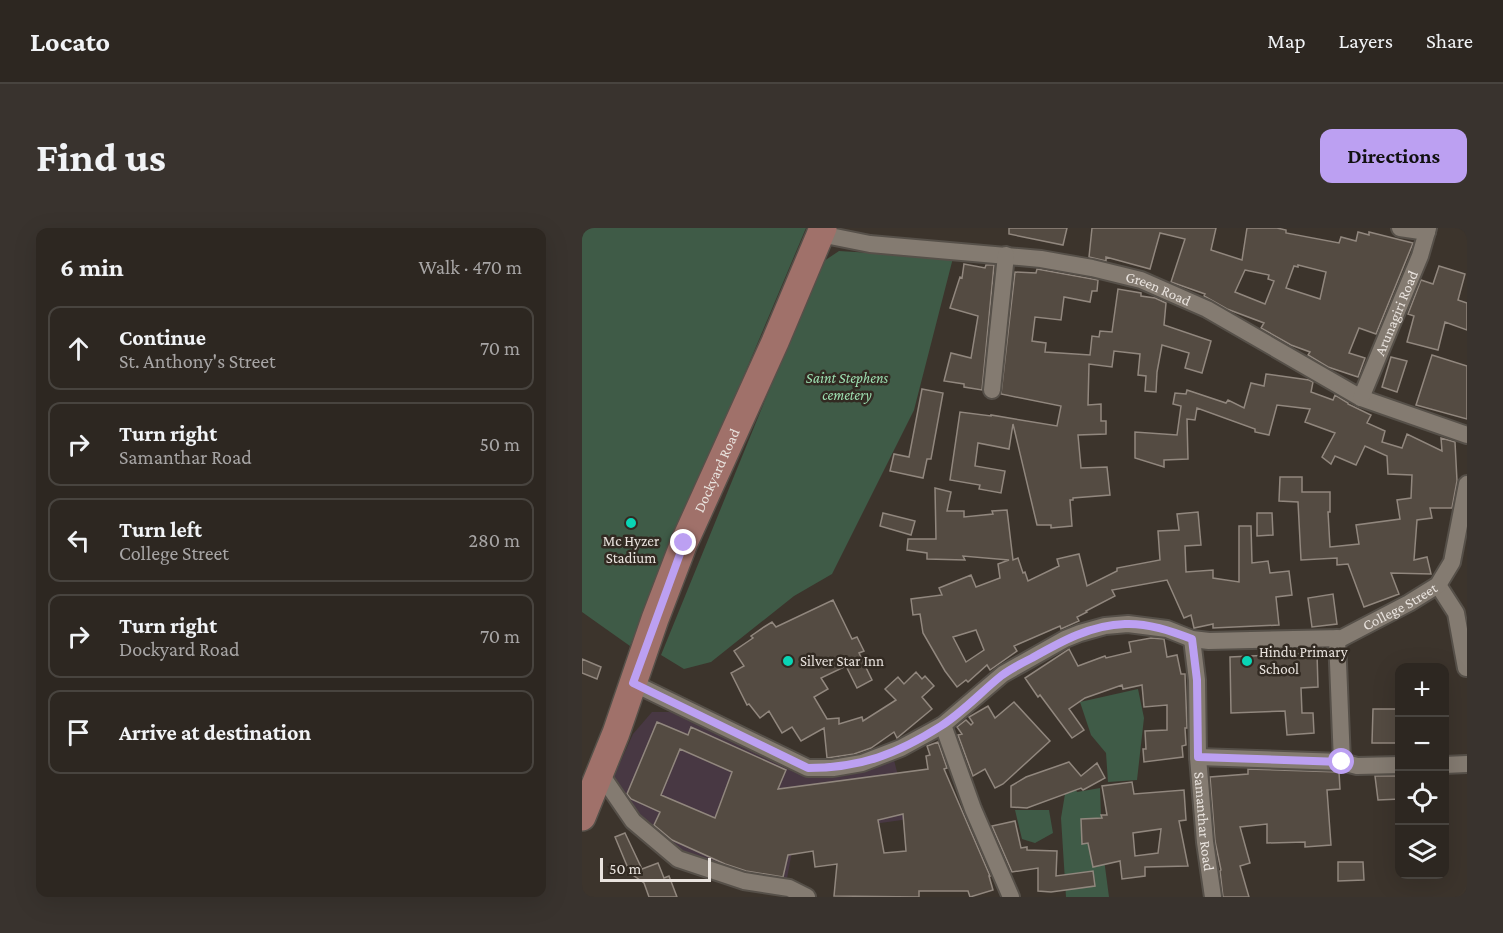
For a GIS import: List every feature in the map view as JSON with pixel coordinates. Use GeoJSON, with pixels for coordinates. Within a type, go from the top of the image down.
{"type":"FeatureCollection","features":[{"type":"Feature","properties":{"kind":"main road","name":"Dockyard Road"},"geometry":{"type":"LineString","coordinates":[[582,818],[616,733],[665,591],[697,511],[775,342],[822,231]]}},
{"type":"Feature","properties":{"kind":"street"},"geometry":{"type":"LineString","coordinates":[[1400,228],[1428,230]]}},
{"type":"Feature","properties":{"kind":"street","name":"Arunagiri Road"},"geometry":{"type":"LineString","coordinates":[[1361,398],[1420,256],[1428,230]]}},
{"type":"Feature","properties":{"kind":"street","name":"Green Road"},"geometry":{"type":"LineString","coordinates":[[822,231],[870,244],[1041,259],[1142,280],[1207,309],[1361,398],[1467,435]]}},
{"type":"Feature","properties":{"kind":"street"},"geometry":{"type":"LineString","coordinates":[[992,390],[1006,255]]}},
{"type":"Feature","properties":{"kind":"street","name":"College Street"},"geometry":{"type":"LineString","coordinates":[[633,683],[808,768],[833,768],[862,763],[901,748],[943,725],[1003,674],[1065,639],[1104,626],[1128,624],[1167,629],[1192,639],[1230,641],[1270,638],[1342,638],[1438,585],[1452,562],[1467,484]]}},
{"type":"Feature","properties":{"kind":"street"},"geometry":{"type":"LineString","coordinates":[[1438,585],[1456,613],[1466,668]]}},
{"type":"Feature","properties":{"kind":"street"},"geometry":{"type":"LineString","coordinates":[[1337,638],[1342,762]]}},
{"type":"Feature","properties":{"kind":"street","name":"Samanthar Road"},"geometry":{"type":"LineString","coordinates":[[1192,639],[1197,680],[1198,757],[1205,842],[1213,897]]}},
{"type":"Feature","properties":{"kind":"street"},"geometry":{"type":"LineString","coordinates":[[943,725],[973,809],[1011,897]]}},
{"type":"Feature","properties":{"kind":"street"},"geometry":{"type":"LineString","coordinates":[[1198,757],[1342,762],[1357,766],[1395,765]]}},
{"type":"Feature","properties":{"kind":"street"},"geometry":{"type":"LineString","coordinates":[[1449,765],[1467,764]]}},
{"type":"Feature","properties":{"kind":"street"},"geometry":{"type":"LineString","coordinates":[[600,773],[633,821],[678,859],[744,881],[789,888],[807,897]]}},
{"type":"Feature","properties":{"kind":"shaded area"},"geometry":{"type":"Polygon","coordinates":[[[652,712],[675,712],[806,774],[894,760],[909,819],[795,835],[786,884],[743,878],[681,855],[637,821],[613,778],[633,734],[652,712]]]}},
{"type":"Feature","properties":{"kind":"green space","name":"Mc Hyzer Stadium"},"geometry":{"type":"Polygon","coordinates":[[[582,228],[806,228],[630,646],[582,612],[582,228]]]}},
{"type":"Feature","properties":{"kind":"green space","name":"Saint Stephens cemetery"},"geometry":{"type":"Polygon","coordinates":[[[839,251],[953,258],[914,410],[832,574],[794,596],[711,662],[684,669],[661,655],[821,263],[839,251]]]}},
{"type":"Feature","properties":{"kind":"green space"},"geometry":{"type":"Polygon","coordinates":[[[1138,689],[1144,718],[1137,780],[1108,782],[1106,753],[1091,735],[1080,702],[1138,689]]]}},
{"type":"Feature","properties":{"kind":"green space"},"geometry":{"type":"Polygon","coordinates":[[[1068,776],[1077,792],[1100,788],[1102,844],[1109,897],[1066,897],[1061,818],[1068,776]]]}},
{"type":"Feature","properties":{"kind":"green space"},"geometry":{"type":"Polygon","coordinates":[[[1015,810],[1049,810],[1053,833],[1035,843],[1022,839],[1015,810]]]}},
{"type":"Feature","properties":{"kind":"building"},"geometry":{"type":"Polygon","coordinates":[[[1009,228],[1067,228],[1063,245],[1009,234],[1009,228]]]}},
{"type":"Feature","properties":{"kind":"building"},"geometry":{"type":"Polygon","coordinates":[[[1092,228],[1216,228],[1211,250],[1242,260],[1247,228],[1277,228],[1286,230],[1286,233],[1339,243],[1341,237],[1356,241],[1358,232],[1369,235],[1369,232],[1413,243],[1376,334],[1359,328],[1349,353],[1365,358],[1358,377],[1328,367],[1308,355],[1310,352],[1291,345],[1261,328],[1264,323],[1227,309],[1204,296],[1205,294],[1171,282],[1185,239],[1160,233],[1150,269],[1106,257],[1106,261],[1089,257],[1092,228]],[[1298,265],[1298,267],[1294,266],[1286,288],[1320,299],[1326,272],[1298,265]],[[1245,270],[1235,292],[1265,304],[1274,281],[1268,279],[1269,275],[1245,270]]]}},
{"type":"Feature","properties":{"kind":"building"},"geometry":{"type":"Polygon","coordinates":[[[964,264],[985,268],[986,265],[994,265],[982,390],[944,381],[951,353],[971,358],[978,316],[950,308],[960,277],[962,278],[964,264]]]}},
{"type":"Feature","properties":{"kind":"building"},"geometry":{"type":"Polygon","coordinates":[[[1439,266],[1465,274],[1458,300],[1467,303],[1467,330],[1445,322],[1438,350],[1407,342],[1414,316],[1408,314],[1421,280],[1433,284],[1439,266]]]}},
{"type":"Feature","properties":{"kind":"building"},"geometry":{"type":"Polygon","coordinates":[[[1037,269],[1098,280],[1097,291],[1092,291],[1090,302],[1064,297],[1061,320],[1035,317],[1032,341],[1046,343],[1045,352],[1090,355],[1092,336],[1099,337],[1100,331],[1112,332],[1118,289],[1141,293],[1141,296],[1155,298],[1166,303],[1164,325],[1211,341],[1202,373],[1185,368],[1189,353],[1162,345],[1156,392],[1145,391],[1146,376],[1138,375],[1140,354],[1114,351],[1112,367],[1089,364],[1088,405],[1101,404],[1101,421],[1106,421],[1106,434],[1078,435],[1081,468],[1107,467],[1110,495],[1073,498],[1070,500],[1072,526],[1051,528],[1051,525],[1037,525],[1013,424],[1009,449],[978,443],[975,466],[1005,471],[1001,493],[979,489],[980,485],[950,480],[960,412],[1057,426],[1061,406],[1001,394],[1015,272],[1036,273],[1037,269]]]}},
{"type":"Feature","properties":{"kind":"building"},"geometry":{"type":"Polygon","coordinates":[[[1432,355],[1467,366],[1467,419],[1416,405],[1432,355]]]}},
{"type":"Feature","properties":{"kind":"building"},"geometry":{"type":"Polygon","coordinates":[[[1391,357],[1407,361],[1397,392],[1382,387],[1391,357]]]}},
{"type":"Feature","properties":{"kind":"building"},"geometry":{"type":"Polygon","coordinates":[[[1266,374],[1309,380],[1313,382],[1311,392],[1333,400],[1335,395],[1371,415],[1367,423],[1385,431],[1382,442],[1402,448],[1407,434],[1442,451],[1441,438],[1455,442],[1457,481],[1452,508],[1430,508],[1432,518],[1417,520],[1414,560],[1427,557],[1431,574],[1391,573],[1399,594],[1364,607],[1348,564],[1337,565],[1337,558],[1301,560],[1298,502],[1279,501],[1280,477],[1302,477],[1302,492],[1330,492],[1330,512],[1328,512],[1330,547],[1359,544],[1356,525],[1400,519],[1397,500],[1411,498],[1412,475],[1388,474],[1387,456],[1365,446],[1356,465],[1335,456],[1331,464],[1322,457],[1335,433],[1305,422],[1310,409],[1277,405],[1269,435],[1255,432],[1255,429],[1197,408],[1195,420],[1187,419],[1188,459],[1164,460],[1164,467],[1135,458],[1135,432],[1177,435],[1181,406],[1173,404],[1175,393],[1186,394],[1187,390],[1226,403],[1228,400],[1244,408],[1251,383],[1264,386],[1266,374]]]}},
{"type":"Feature","properties":{"kind":"building"},"geometry":{"type":"Polygon","coordinates":[[[922,389],[943,393],[931,459],[927,459],[923,478],[890,471],[894,454],[909,457],[922,389]]]}},
{"type":"Feature","properties":{"kind":"building"},"geometry":{"type":"Polygon","coordinates":[[[935,488],[951,492],[947,511],[964,511],[964,517],[1007,510],[1013,560],[1018,558],[1028,581],[1059,566],[1057,559],[1079,554],[1087,586],[1117,571],[1117,568],[1160,560],[1158,531],[1179,530],[1177,514],[1198,512],[1201,545],[1185,546],[1186,572],[1213,570],[1213,578],[1239,582],[1239,526],[1251,526],[1252,563],[1268,561],[1270,573],[1289,571],[1292,595],[1276,597],[1279,625],[1213,628],[1213,624],[1194,628],[1191,615],[1184,618],[1167,580],[1112,590],[1115,596],[1077,617],[1079,621],[1061,629],[1060,626],[1014,646],[1017,651],[990,670],[987,665],[968,682],[966,680],[957,687],[923,633],[920,614],[913,615],[911,599],[942,595],[939,588],[971,575],[976,587],[1000,578],[998,564],[1009,560],[963,556],[965,560],[927,559],[927,553],[907,550],[908,539],[936,539],[935,488]],[[976,630],[953,637],[966,662],[984,650],[976,630]]]}},
{"type":"Feature","properties":{"kind":"building"},"geometry":{"type":"Polygon","coordinates":[[[883,513],[915,521],[911,535],[880,526],[883,513]]]}},
{"type":"Feature","properties":{"kind":"building"},"geometry":{"type":"Polygon","coordinates":[[[1257,513],[1272,513],[1273,535],[1257,536],[1257,513]]]}},
{"type":"Feature","properties":{"kind":"building"},"geometry":{"type":"Polygon","coordinates":[[[1333,594],[1337,624],[1312,627],[1308,598],[1333,594]]]}},
{"type":"Feature","properties":{"kind":"building"},"geometry":{"type":"Polygon","coordinates":[[[833,600],[852,639],[857,637],[864,651],[859,653],[872,680],[857,688],[846,666],[821,678],[828,689],[814,697],[827,719],[839,718],[839,724],[862,717],[863,721],[896,700],[885,689],[898,677],[904,684],[916,672],[922,679],[925,676],[934,686],[922,697],[932,709],[897,738],[894,732],[871,748],[854,754],[827,758],[824,728],[801,741],[792,727],[782,733],[769,711],[760,718],[749,704],[747,705],[731,673],[744,666],[734,651],[753,638],[751,636],[772,622],[776,627],[833,600]]]}},
{"type":"Feature","properties":{"kind":"building"},"geometry":{"type":"Polygon","coordinates":[[[1151,638],[1164,639],[1167,657],[1177,655],[1181,674],[1185,674],[1187,728],[1185,728],[1186,745],[1182,746],[1183,757],[1144,762],[1145,731],[1167,730],[1167,705],[1144,707],[1142,685],[1123,689],[1122,685],[1085,698],[1069,709],[1084,730],[1072,738],[1025,678],[1069,649],[1078,666],[1105,656],[1106,658],[1131,652],[1129,642],[1151,638]]]}},
{"type":"Feature","properties":{"kind":"building"},"geometry":{"type":"Polygon","coordinates":[[[1317,653],[1318,687],[1301,688],[1302,713],[1313,713],[1314,733],[1287,735],[1285,711],[1231,713],[1230,657],[1317,653]]]}},
{"type":"Feature","properties":{"kind":"building"},"geometry":{"type":"Polygon","coordinates":[[[582,659],[601,667],[597,679],[582,673],[582,659]]]}},
{"type":"Feature","properties":{"kind":"building"},"geometry":{"type":"Polygon","coordinates":[[[1014,702],[1050,741],[1003,784],[995,788],[985,769],[973,776],[958,735],[962,734],[957,727],[966,720],[971,725],[973,723],[969,717],[988,706],[995,718],[1014,702]]]}},
{"type":"Feature","properties":{"kind":"building"},"geometry":{"type":"Polygon","coordinates":[[[1373,709],[1395,709],[1395,743],[1372,743],[1373,709]]]}},
{"type":"Feature","properties":{"kind":"building"},"geometry":{"type":"Polygon","coordinates":[[[657,722],[688,735],[691,727],[786,770],[778,789],[928,769],[926,756],[930,755],[927,746],[938,742],[947,768],[944,769],[990,876],[993,890],[970,897],[968,891],[919,891],[919,897],[834,896],[837,864],[815,867],[813,851],[788,855],[783,877],[746,871],[672,840],[654,825],[660,812],[631,799],[627,794],[657,722]],[[680,749],[661,795],[715,818],[732,772],[680,749]],[[903,814],[878,820],[884,853],[906,851],[903,814]]]}},
{"type":"Feature","properties":{"kind":"building"},"geometry":{"type":"Polygon","coordinates":[[[1069,762],[1081,776],[1097,763],[1105,778],[1083,790],[1081,788],[1027,808],[1011,807],[1011,786],[1026,777],[1069,762]]]}},
{"type":"Feature","properties":{"kind":"building"},"geometry":{"type":"Polygon","coordinates":[[[1248,769],[1339,772],[1340,789],[1327,790],[1331,845],[1305,847],[1305,842],[1267,843],[1267,824],[1240,827],[1250,863],[1240,866],[1249,897],[1223,897],[1221,870],[1215,841],[1210,777],[1248,774],[1248,769]]]}},
{"type":"Feature","properties":{"kind":"building"},"geometry":{"type":"Polygon","coordinates":[[[1375,776],[1395,776],[1395,799],[1378,800],[1375,776]]]}},
{"type":"Feature","properties":{"kind":"building"},"geometry":{"type":"Polygon","coordinates":[[[1132,782],[1134,794],[1184,790],[1186,820],[1179,821],[1188,866],[1145,867],[1145,876],[1122,879],[1120,861],[1093,867],[1088,843],[1082,844],[1081,819],[1102,818],[1101,815],[1107,815],[1102,786],[1132,782]],[[1161,829],[1133,833],[1135,856],[1158,853],[1161,829]]]}},
{"type":"Feature","properties":{"kind":"building"},"geometry":{"type":"Polygon","coordinates":[[[1015,821],[1021,848],[1057,851],[1056,876],[1093,871],[1095,886],[1051,892],[1038,891],[1038,868],[1012,872],[992,826],[1015,821]]]}},
{"type":"Feature","properties":{"kind":"building"},"geometry":{"type":"Polygon","coordinates":[[[625,833],[642,869],[658,863],[664,878],[669,876],[677,897],[649,897],[644,883],[630,873],[615,837],[625,833]]]}},
{"type":"Feature","properties":{"kind":"building"},"geometry":{"type":"Polygon","coordinates":[[[1338,862],[1363,862],[1364,880],[1338,881],[1338,862]]]}},
{"type":"Feature","properties":{"kind":"place","name":"Mc Hyzer Stadium"},"geometry":{"type":"Point","coordinates":[631,523]}},
{"type":"Feature","properties":{"kind":"place","name":"Silver Star Inn"},"geometry":{"type":"Point","coordinates":[788,661]}},
{"type":"Feature","properties":{"kind":"place","name":"Hindu Primary School"},"geometry":{"type":"Point","coordinates":[1247,661]}},
{"type":"Feature","properties":{"kind":"route"},"geometry":{"type":"LineString","coordinates":[[684,543],[633,683],[769,747],[808,768],[833,768],[862,763],[901,748],[943,725],[1003,674],[1065,639],[1104,626],[1128,624],[1167,629],[1192,639],[1199,718],[1198,757],[1342,762]]}}]}
